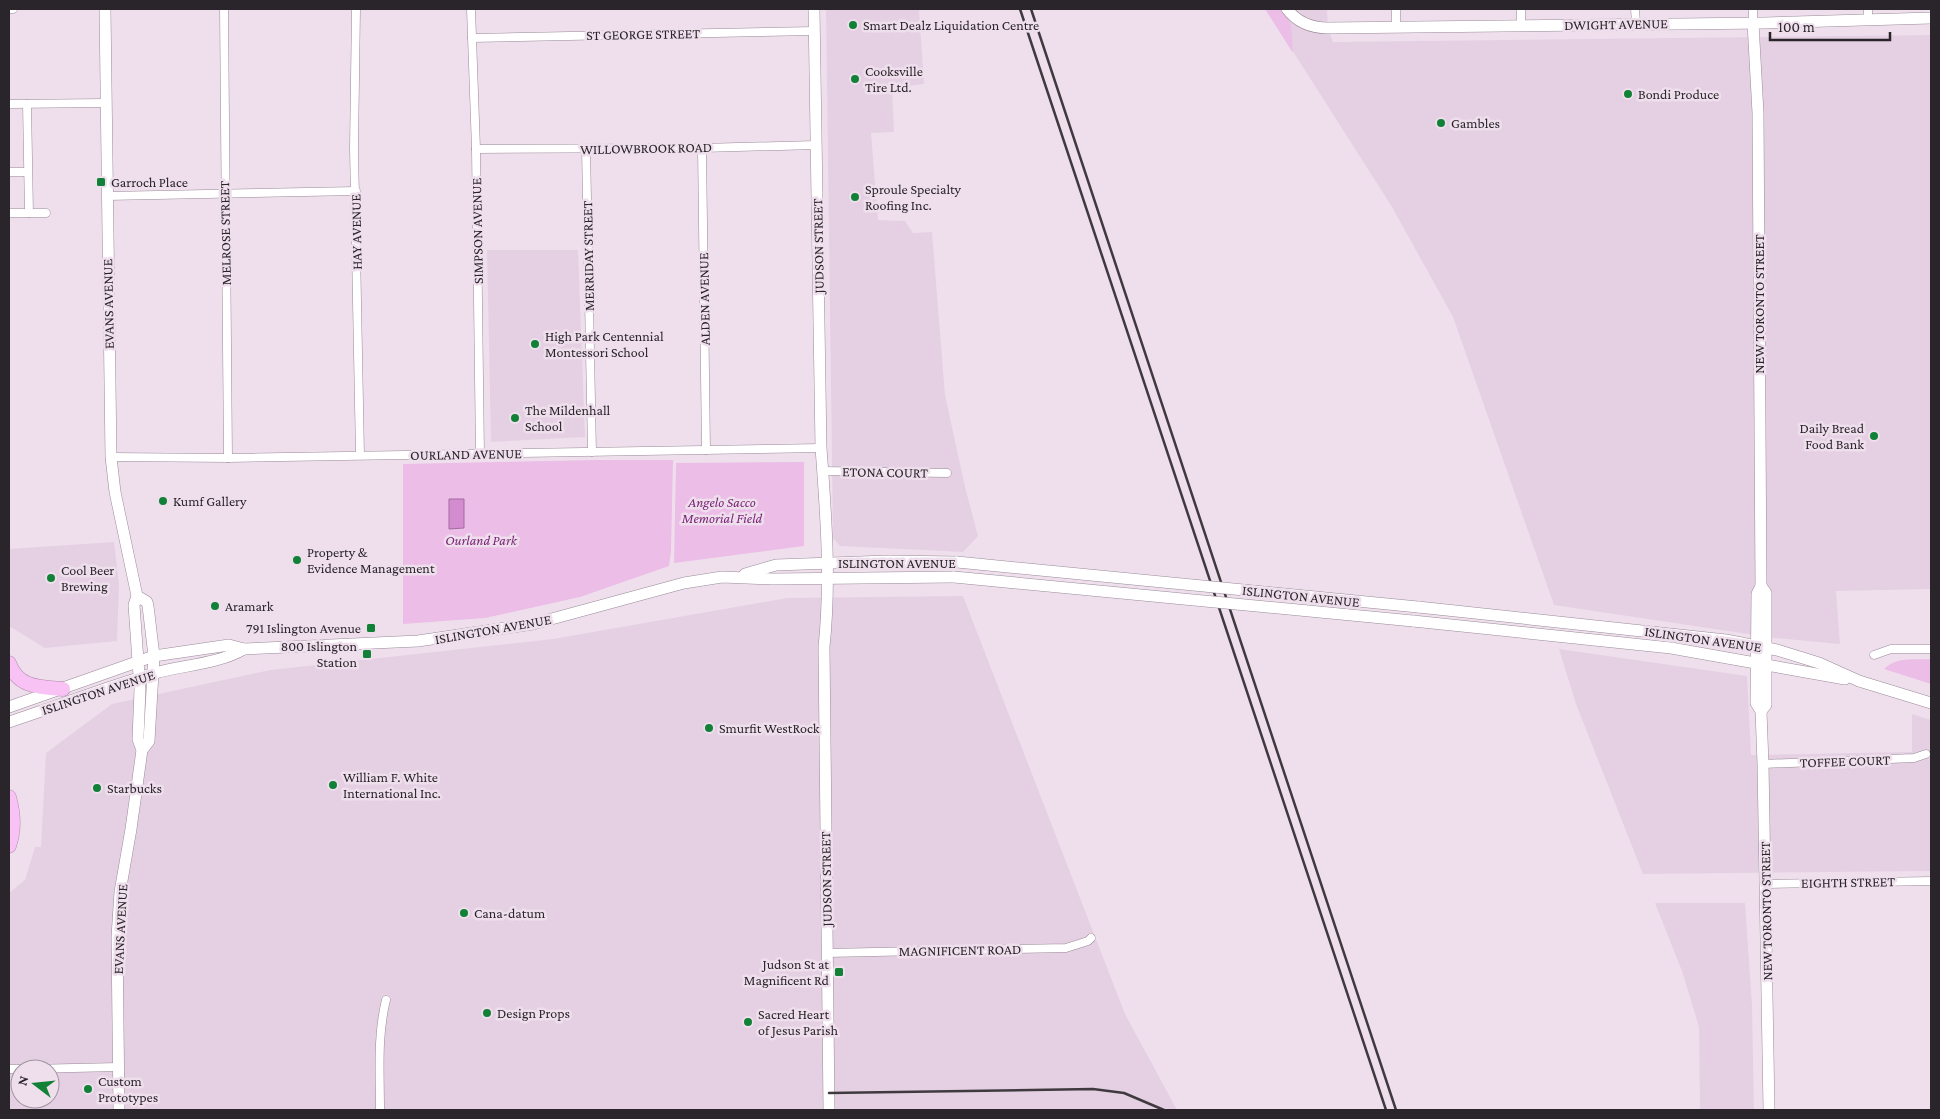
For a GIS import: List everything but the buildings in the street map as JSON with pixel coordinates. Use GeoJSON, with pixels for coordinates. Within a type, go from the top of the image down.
{"type":"FeatureCollection","features":[{"type":"Feature","properties":{"kind":"highway"},"geometry":{"type":"LineString","coordinates":[[9,663],[19,679],[25,683],[36,687],[63,688]]}},
{"type":"Feature","properties":{"kind":"highway"},"geometry":{"type":"LineString","coordinates":[[9,797],[12,807],[13,830],[9,846]]}},
{"type":"Feature","properties":{"kind":"main road","name":"EVANS AVENUE"},"geometry":{"type":"LineString","coordinates":[[105,9],[110,457],[115,492],[137,596],[134,605],[139,678],[140,715],[138,740],[142,750],[120,892],[117,937],[118,1110]]}},
{"type":"Feature","properties":{"kind":"main road","name":"JUDSON STREET"},"geometry":{"type":"LineString","coordinates":[[814,9],[823,477],[819,506],[826,625],[824,647],[829,1110]]}},
{"type":"Feature","properties":{"kind":"main road","name":"DWIGHT AVENUE"},"geometry":{"type":"LineString","coordinates":[[1287,9],[1302,22],[1321,28],[1754,22],[1868,14],[1931,18]]}},
{"type":"Feature","properties":{"kind":"main road","name":"NEW TORONTO STREET"},"geometry":{"type":"LineString","coordinates":[[1754,22],[1758,112],[1761,586],[1766,593],[1761,647],[1766,705],[1761,711],[1769,1110]]}},
{"type":"Feature","properties":{"kind":"main road","name":"ISLINGTON AVENUE"},"geometry":{"type":"LineString","coordinates":[[9,707],[154,656],[229,645],[244,650],[418,641],[534,624],[684,584],[736,576],[776,565],[888,561],[957,562],[1693,636],[1761,647],[1818,663],[1859,681],[1931,704]]}},
{"type":"Feature","properties":{"kind":"main road","name":"ISLINGTON AVENUE"},"geometry":{"type":"LineString","coordinates":[[736,576],[773,579],[954,577],[1670,648],[1859,681]]}},
{"type":"Feature","properties":{"kind":"main road","name":"EVANS AVENUE"},"geometry":{"type":"LineString","coordinates":[[137,596],[147,602],[154,656],[149,741],[142,750]]}},
{"type":"Feature","properties":{"kind":"main road","name":"ISLINGTON AVENUE"},"geometry":{"type":"LineString","coordinates":[[9,722],[139,678],[188,665],[230,657],[244,650]]}},
{"type":"Feature","properties":{"kind":"street","name":"MELROSE STREET"},"geometry":{"type":"LineString","coordinates":[[224,9],[228,458]]}},
{"type":"Feature","properties":{"kind":"street","name":"HAY AVENUE"},"geometry":{"type":"LineString","coordinates":[[356,9],[354,148],[360,455]]}},
{"type":"Feature","properties":{"kind":"street","name":"SIMPSON AVENUE"},"geometry":{"type":"LineString","coordinates":[[471,9],[476,150],[480,454]]}},
{"type":"Feature","properties":{"kind":"street"},"geometry":{"type":"LineString","coordinates":[[1396,9],[1396,27]]}},
{"type":"Feature","properties":{"kind":"street"},"geometry":{"type":"LineString","coordinates":[[1520,25],[1521,9]]}},
{"type":"Feature","properties":{"kind":"street"},"geometry":{"type":"LineString","coordinates":[[1636,9],[1636,23]]}},
{"type":"Feature","properties":{"kind":"street"},"geometry":{"type":"LineString","coordinates":[[1753,9],[1754,22]]}},
{"type":"Feature","properties":{"kind":"street","name":"ST GEORGE STREET"},"geometry":{"type":"LineString","coordinates":[[472,38],[814,31]]}},
{"type":"Feature","properties":{"kind":"street"},"geometry":{"type":"LineString","coordinates":[[9,104],[106,103]]}},
{"type":"Feature","properties":{"kind":"street"},"geometry":{"type":"LineString","coordinates":[[27,104],[29,213]]}},
{"type":"Feature","properties":{"kind":"street","name":"WILLOWBROOK ROAD"},"geometry":{"type":"LineString","coordinates":[[476,150],[816,145]]}},
{"type":"Feature","properties":{"kind":"street","name":"ALDEN AVENUE"},"geometry":{"type":"LineString","coordinates":[[702,148],[706,450]]}},
{"type":"Feature","properties":{"kind":"street","name":"MERRIDAY STREET"},"geometry":{"type":"LineString","coordinates":[[586,149],[592,452]]}},
{"type":"Feature","properties":{"kind":"street"},"geometry":{"type":"LineString","coordinates":[[9,172],[27,172]]}},
{"type":"Feature","properties":{"kind":"street"},"geometry":{"type":"LineString","coordinates":[[107,196],[356,191]]}},
{"type":"Feature","properties":{"kind":"street"},"geometry":{"type":"LineString","coordinates":[[9,213],[46,213]]}},
{"type":"Feature","properties":{"kind":"street","name":"OURLAND AVENUE"},"geometry":{"type":"LineString","coordinates":[[110,457],[228,458],[821,448]]}},
{"type":"Feature","properties":{"kind":"street","name":"ETONA COURT"},"geometry":{"type":"LineString","coordinates":[[823,477],[947,473]]}},
{"type":"Feature","properties":{"kind":"street"},"geometry":{"type":"LineString","coordinates":[[1874,655],[1891,649],[1931,649]]}},
{"type":"Feature","properties":{"kind":"street","name":"TOFFEE COURT"},"geometry":{"type":"LineString","coordinates":[[1763,764],[1914,758],[1926,754]]}},
{"type":"Feature","properties":{"kind":"street","name":"EIGHTH STREET"},"geometry":{"type":"LineString","coordinates":[[1765,884],[1931,881]]}},
{"type":"Feature","properties":{"kind":"street","name":"MAGNIFICENT ROAD"},"geometry":{"type":"LineString","coordinates":[[827,953],[1066,948],[1088,941],[1091,938]]}},
{"type":"Feature","properties":{"kind":"street"},"geometry":{"type":"LineString","coordinates":[[380,1110],[379,1038],[381,1018],[386,1000]]}},
{"type":"Feature","properties":{"kind":"street"},"geometry":{"type":"LineString","coordinates":[[60,1068],[118,1067]]}},
{"type":"Feature","properties":{"kind":"shaded area"},"geometry":{"type":"Polygon","coordinates":[[[826,9],[919,9],[924,84],[892,88],[894,132],[871,133],[878,220],[905,221],[913,233],[932,232],[945,395],[978,536],[963,552],[840,546],[833,538],[826,9]]]}},
{"type":"Feature","properties":{"kind":"shaded area"},"geometry":{"type":"Polygon","coordinates":[[[1266,9],[1327,9],[1328,28],[1333,42],[1931,35],[1931,589],[1836,591],[1840,644],[1775,638],[1554,605],[1453,317],[1392,207],[1266,9]]]}},
{"type":"Feature","properties":{"kind":"shaded area","name":"High Park Centennial Montessori School"},"geometry":{"type":"Polygon","coordinates":[[[487,250],[578,250],[585,437],[491,442],[487,250]]]}},
{"type":"Feature","properties":{"kind":"shaded area"},"geometry":{"type":"Polygon","coordinates":[[[449,499],[464,499],[464,528],[449,529],[449,499]]]}},
{"type":"Feature","properties":{"kind":"shaded area"},"geometry":{"type":"Polygon","coordinates":[[[114,542],[119,585],[117,641],[45,648],[9,626],[9,549],[114,542]]]}},
{"type":"Feature","properties":{"kind":"shaded area"},"geometry":{"type":"Polygon","coordinates":[[[963,596],[1125,1014],[1177,1110],[9,1110],[9,893],[25,880],[35,847],[41,847],[46,753],[112,704],[270,670],[553,639],[787,598],[963,596]]]}},
{"type":"Feature","properties":{"kind":"shaded area"},"geometry":{"type":"Polygon","coordinates":[[[1559,649],[1747,676],[1751,755],[1912,752],[1912,714],[1931,720],[1931,871],[1643,874],[1576,704],[1559,649]]]}},
{"type":"Feature","properties":{"kind":"shaded area"},"geometry":{"type":"Polygon","coordinates":[[[1655,903],[1745,903],[1752,1005],[1754,1110],[1700,1110],[1699,1027],[1682,971],[1655,903]]]}},
{"type":"Feature","properties":{"kind":"green space"},"geometry":{"type":"Polygon","coordinates":[[[1265,9],[1280,9],[1291,24],[1293,53],[1265,9]]]}},
{"type":"Feature","properties":{"kind":"green space","name":"Ourland Park"},"geometry":{"type":"Polygon","coordinates":[[[673,460],[669,566],[580,597],[485,618],[403,624],[403,464],[673,460]]]}},
{"type":"Feature","properties":{"kind":"green space","name":"Angelo Sacco Memorial Field"},"geometry":{"type":"Polygon","coordinates":[[[804,462],[804,546],[674,563],[676,463],[804,462]]]}},
{"type":"Feature","properties":{"kind":"green space"},"geometry":{"type":"Polygon","coordinates":[[[1931,659],[1931,684],[1884,669],[1900,660],[1931,659]]]}},
{"type":"Feature","properties":{"kind":"railway"},"geometry":{"type":"LineString","coordinates":[[1020,9],[1386,1110]]}},
{"type":"Feature","properties":{"kind":"railway"},"geometry":{"type":"LineString","coordinates":[[1031,9],[1396,1110]]}},
{"type":"Feature","properties":{"kind":"railway"},"geometry":{"type":"LineString","coordinates":[[829,1093],[1093,1089],[1124,1093],[1164,1110]]}},
{"type":"Feature","properties":{"kind":"place","name":"Smart Dealz Liquidation Centre"},"geometry":{"type":"Point","coordinates":[853,25]}},
{"type":"Feature","properties":{"kind":"place","name":"Cooksville Tire Ltd."},"geometry":{"type":"Point","coordinates":[855,79]}},
{"type":"Feature","properties":{"kind":"place","name":"Bondi Produce"},"geometry":{"type":"Point","coordinates":[1628,94]}},
{"type":"Feature","properties":{"kind":"place","name":"Gambles"},"geometry":{"type":"Point","coordinates":[1441,123]}},
{"type":"Feature","properties":{"kind":"place","name":"Garroch Place"},"geometry":{"type":"Point","coordinates":[101,182]}},
{"type":"Feature","properties":{"kind":"place","name":"Sproule Specialty Roofing Inc."},"geometry":{"type":"Point","coordinates":[855,197]}},
{"type":"Feature","properties":{"kind":"place","name":"High Park Centennial Montessori School"},"geometry":{"type":"Point","coordinates":[535,344]}},
{"type":"Feature","properties":{"kind":"place","name":"The Mildenhall School"},"geometry":{"type":"Point","coordinates":[515,418]}},
{"type":"Feature","properties":{"kind":"place","name":"Daily Bread Food Bank"},"geometry":{"type":"Point","coordinates":[1874,436]}},
{"type":"Feature","properties":{"kind":"place","name":"Kumf Gallery"},"geometry":{"type":"Point","coordinates":[163,501]}},
{"type":"Feature","properties":{"kind":"place","name":"Property & Evidence Management"},"geometry":{"type":"Point","coordinates":[297,560]}},
{"type":"Feature","properties":{"kind":"place","name":"Cool Beer Brewing"},"geometry":{"type":"Point","coordinates":[51,578]}},
{"type":"Feature","properties":{"kind":"place","name":"Aramark"},"geometry":{"type":"Point","coordinates":[215,606]}},
{"type":"Feature","properties":{"kind":"place","name":"791 Islington Avenue"},"geometry":{"type":"Point","coordinates":[371,628]}},
{"type":"Feature","properties":{"kind":"place","name":"800 Islington Station"},"geometry":{"type":"Point","coordinates":[367,654]}},
{"type":"Feature","properties":{"kind":"place","name":"Smurfit WestRock"},"geometry":{"type":"Point","coordinates":[709,728]}},
{"type":"Feature","properties":{"kind":"place","name":"William F. White International Inc."},"geometry":{"type":"Point","coordinates":[333,785]}},
{"type":"Feature","properties":{"kind":"place","name":"Starbucks"},"geometry":{"type":"Point","coordinates":[97,788]}},
{"type":"Feature","properties":{"kind":"place","name":"Cana-datum"},"geometry":{"type":"Point","coordinates":[464,913]}},
{"type":"Feature","properties":{"kind":"place","name":"Judson St at Magnificent Rd"},"geometry":{"type":"Point","coordinates":[839,972]}},
{"type":"Feature","properties":{"kind":"place","name":"Design Props"},"geometry":{"type":"Point","coordinates":[487,1013]}},
{"type":"Feature","properties":{"kind":"place","name":"Sacred Heart of Jesus Parish"},"geometry":{"type":"Point","coordinates":[748,1022]}},
{"type":"Feature","properties":{"kind":"place","name":"Custom Prototypes"},"geometry":{"type":"Point","coordinates":[88,1089]}}]}
